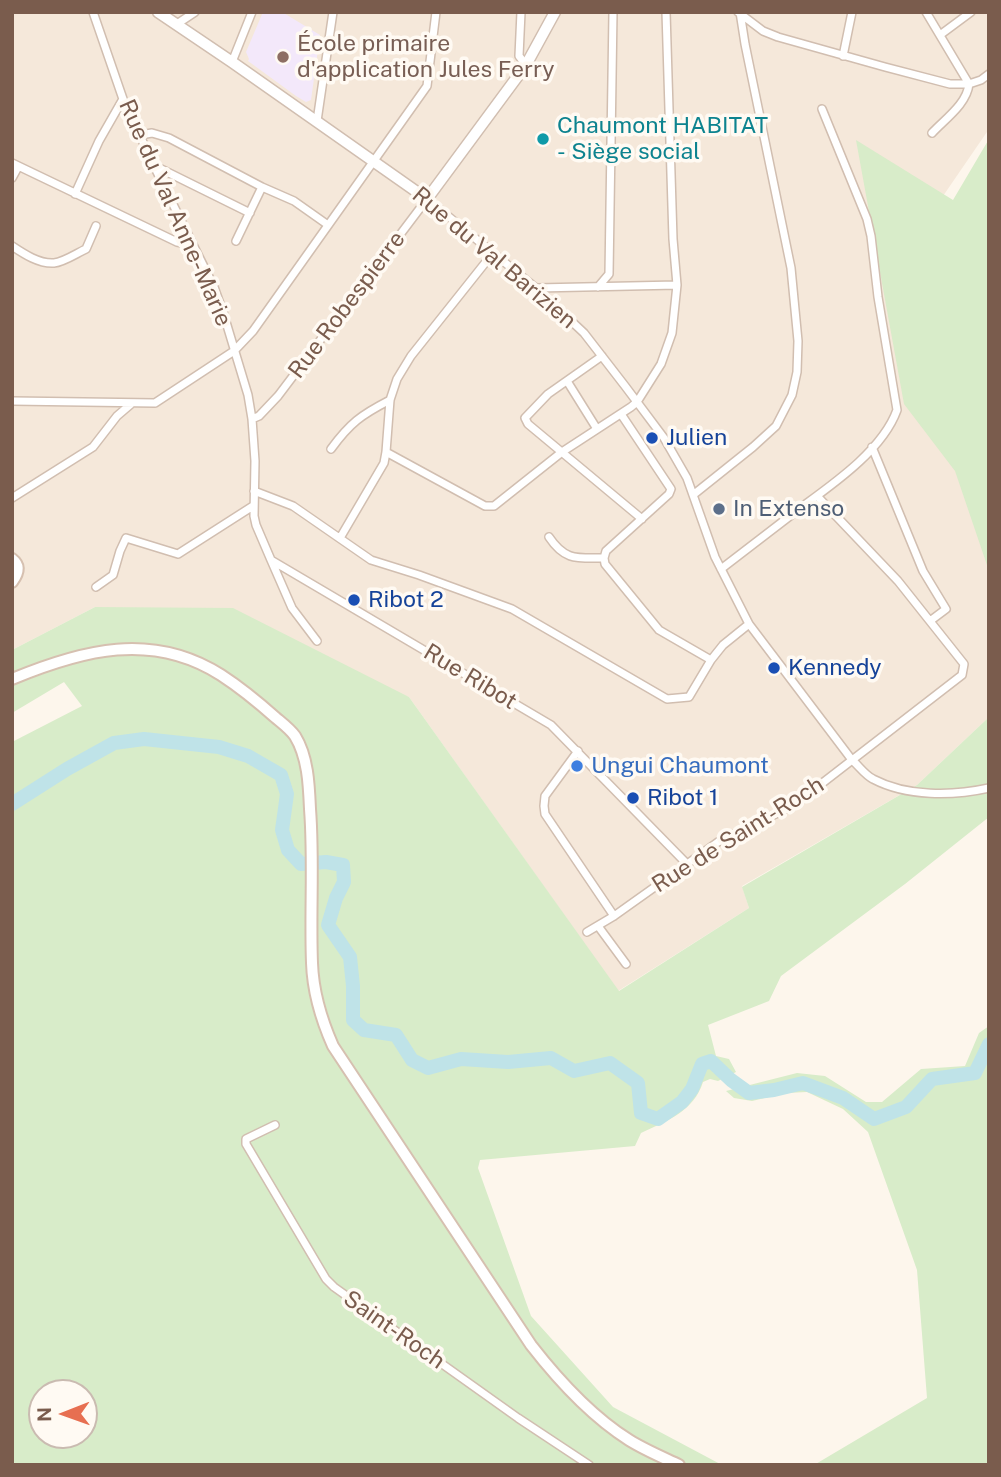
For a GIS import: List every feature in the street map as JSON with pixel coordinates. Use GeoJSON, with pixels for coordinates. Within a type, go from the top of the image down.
{"type":"FeatureCollection","features":[{"type":"Feature","properties":{"kind":"main road"},"geometry":{"type":"LineString","coordinates":[[12,559],[18,569],[12,582]]}},
{"type":"Feature","properties":{"kind":"main road"},"geometry":{"type":"LineString","coordinates":[[12,679],[47,665],[99,651],[144,649],[172,653],[209,667],[250,694],[295,737],[308,776],[315,996],[332,1046],[547,1365],[593,1413],[629,1440],[678,1465]]}},
{"type":"Feature","properties":{"kind":"street","name":"Rue du Val Anne-Marie"},"geometry":{"type":"LineString","coordinates":[[93,12],[123,99],[218,297],[252,419],[255,461],[253,506]]}},
{"type":"Feature","properties":{"kind":"street","name":"Rue du Val Barizien"},"geometry":{"type":"LineString","coordinates":[[158,12],[427,199],[536,288],[584,333],[664,438],[687,478],[715,557],[749,624],[852,760],[871,778],[893,787],[933,794],[989,788]]}},
{"type":"Feature","properties":{"kind":"street"},"geometry":{"type":"LineString","coordinates":[[177,24],[195,12]]}},
{"type":"Feature","properties":{"kind":"street"},"geometry":{"type":"LineString","coordinates":[[232,62],[252,12]]}},
{"type":"Feature","properties":{"kind":"street"},"geometry":{"type":"LineString","coordinates":[[317,121],[333,12]]}},
{"type":"Feature","properties":{"kind":"street"},"geometry":{"type":"LineString","coordinates":[[12,401],[155,402],[234,351],[253,331],[427,86],[436,12]]}},
{"type":"Feature","properties":{"kind":"street"},"geometry":{"type":"LineString","coordinates":[[521,12],[519,56],[526,65]]}},
{"type":"Feature","properties":{"kind":"street","name":"Rue Robespierre"},"geometry":{"type":"LineString","coordinates":[[252,419],[259,416],[278,396],[427,199],[526,65],[555,12]]}},
{"type":"Feature","properties":{"kind":"street"},"geometry":{"type":"LineString","coordinates":[[598,287],[608,274],[613,12]]}},
{"type":"Feature","properties":{"kind":"street"},"geometry":{"type":"LineString","coordinates":[[386,452],[485,506],[494,506],[562,452],[637,402],[661,364],[672,333],[677,285],[666,12]]}},
{"type":"Feature","properties":{"kind":"street"},"geometry":{"type":"LineString","coordinates":[[843,56],[852,12]]}},
{"type":"Feature","properties":{"kind":"street"},"geometry":{"type":"LineString","coordinates":[[926,12],[969,84],[968,94],[932,133]]}},
{"type":"Feature","properties":{"kind":"street"},"geometry":{"type":"LineString","coordinates":[[940,35],[971,12]]}},
{"type":"Feature","properties":{"kind":"street"},"geometry":{"type":"LineString","coordinates":[[740,13],[764,31],[778,37],[950,84],[969,84],[989,74]]}},
{"type":"Feature","properties":{"kind":"street"},"geometry":{"type":"LineString","coordinates":[[694,495],[776,426],[792,395],[797,372],[798,341],[791,268],[740,13]]}},
{"type":"Feature","properties":{"kind":"street"},"geometry":{"type":"LineString","coordinates":[[75,194],[99,141],[123,99]]}},
{"type":"Feature","properties":{"kind":"street"},"geometry":{"type":"LineString","coordinates":[[721,569],[848,472],[893,423],[897,410],[867,219],[822,109]]}},
{"type":"Feature","properties":{"kind":"street"},"geometry":{"type":"LineString","coordinates":[[140,135],[152,133],[169,138],[293,201],[328,225]]}},
{"type":"Feature","properties":{"kind":"street"},"geometry":{"type":"LineString","coordinates":[[12,178],[15,165],[177,242],[193,245]]}},
{"type":"Feature","properties":{"kind":"street"},"geometry":{"type":"LineString","coordinates":[[154,166],[250,213]]}},
{"type":"Feature","properties":{"kind":"street"},"geometry":{"type":"LineString","coordinates":[[236,241],[262,187]]}},
{"type":"Feature","properties":{"kind":"street"},"geometry":{"type":"LineString","coordinates":[[12,246],[26,256],[56,263],[86,249],[96,226]]}},
{"type":"Feature","properties":{"kind":"street"},"geometry":{"type":"LineString","coordinates":[[340,538],[384,463],[390,400],[397,379],[411,356],[493,253]]}},
{"type":"Feature","properties":{"kind":"street"},"geometry":{"type":"LineString","coordinates":[[536,288],[677,285]]}},
{"type":"Feature","properties":{"kind":"street"},"geometry":{"type":"LineString","coordinates":[[602,356],[548,394],[525,418],[528,424],[642,519]]}},
{"type":"Feature","properties":{"kind":"street"},"geometry":{"type":"LineString","coordinates":[[567,381],[597,429]]}},
{"type":"Feature","properties":{"kind":"street"},"geometry":{"type":"LineString","coordinates":[[331,449],[347,427],[370,410],[390,400]]}},
{"type":"Feature","properties":{"kind":"street"},"geometry":{"type":"LineString","coordinates":[[12,498],[93,447],[131,403]]}},
{"type":"Feature","properties":{"kind":"street"},"geometry":{"type":"LineString","coordinates":[[621,414],[671,489],[670,494],[606,551],[605,564],[659,629],[711,660]]}},
{"type":"Feature","properties":{"kind":"street"},"geometry":{"type":"LineString","coordinates":[[872,447],[923,570],[946,609],[930,621]]}},
{"type":"Feature","properties":{"kind":"street"},"geometry":{"type":"LineString","coordinates":[[254,491],[293,506],[371,560],[512,609],[667,699],[689,697],[723,645],[749,624]]}},
{"type":"Feature","properties":{"kind":"street","name":"Rue de Saint-Roch"},"geometry":{"type":"LineString","coordinates":[[587,932],[614,916],[718,842],[794,805],[962,675],[964,664],[898,581],[817,496]]}},
{"type":"Feature","properties":{"kind":"street"},"geometry":{"type":"LineString","coordinates":[[96,587],[113,575],[126,538],[178,554],[253,506],[256,525],[292,608],[317,641]]}},
{"type":"Feature","properties":{"kind":"street"},"geometry":{"type":"LineString","coordinates":[[549,537],[556,548],[567,556],[604,558]]}},
{"type":"Feature","properties":{"kind":"street","name":"Rue Ribot"},"geometry":{"type":"LineString","coordinates":[[271,560],[551,724],[687,864]]}},
{"type":"Feature","properties":{"kind":"street"},"geometry":{"type":"LineString","coordinates":[[578,751],[545,796],[545,814],[614,916]]}},
{"type":"Feature","properties":{"kind":"street"},"geometry":{"type":"LineString","coordinates":[[598,926],[626,964]]}},
{"type":"Feature","properties":{"kind":"street","name":"Saint-Roch"},"geometry":{"type":"LineString","coordinates":[[275,1125],[246,1139],[246,1144],[326,1279],[507,1410],[589,1465]]}},
{"type":"Feature","properties":{"kind":"shaded area"},"geometry":{"type":"Polygon","coordinates":[[[12,12],[989,12],[989,129],[895,266],[989,542],[989,717],[917,785],[742,886],[749,908],[618,991],[409,697],[95,607],[12,650],[12,12]]]}},
{"type":"Feature","properties":{"kind":"shaded area","name":"École primaire d'application Jules Ferry"},"geometry":{"type":"Polygon","coordinates":[[[263,12],[282,12],[320,35],[311,100],[306,102],[296,96],[248,61],[246,52],[263,12]]]}},
{"type":"Feature","properties":{"kind":"green space"},"geometry":{"type":"Polygon","coordinates":[[[989,139],[989,571],[955,471],[904,404],[856,140],[953,200],[989,139]]]}},
{"type":"Feature","properties":{"kind":"green space"},"geometry":{"type":"Polygon","coordinates":[[[95,607],[233,608],[409,697],[619,991],[749,908],[742,887],[917,785],[989,717],[989,817],[905,884],[781,976],[769,1001],[708,1025],[716,1056],[729,1059],[736,1072],[718,1081],[710,1079],[703,1082],[699,1092],[686,1108],[641,1133],[635,1146],[480,1160],[478,1168],[531,1316],[613,1407],[722,1465],[12,1465],[12,742],[82,706],[64,682],[12,713],[12,650],[95,607]]]}},
{"type":"Feature","properties":{"kind":"green space"},"geometry":{"type":"Polygon","coordinates":[[[989,1026],[989,1465],[814,1465],[927,1398],[917,1270],[868,1132],[843,1109],[807,1092],[786,1093],[752,1101],[734,1098],[726,1091],[797,1073],[825,1076],[866,1102],[882,1102],[921,1069],[965,1066],[979,1033],[989,1026]]]}},
{"type":"Feature","properties":{"kind":"waterway"},"geometry":{"type":"LineString","coordinates":[[12,804],[114,743],[144,739],[219,747],[248,756],[281,775],[287,794],[282,830],[288,850],[301,864],[326,862],[343,865],[344,882],[328,925],[350,957],[353,1020],[364,1030],[396,1035],[412,1060],[428,1068],[461,1059],[508,1062],[551,1058],[574,1071],[610,1063],[638,1083],[641,1113],[658,1119],[682,1102],[692,1089],[702,1064],[711,1061],[749,1093],[803,1083],[843,1098],[874,1119],[906,1107],[932,1079],[975,1073],[989,1044]]}},
{"type":"Feature","properties":{"kind":"place","name":"École primaire d'application Jules Ferry"},"geometry":{"type":"Point","coordinates":[283,57]}},
{"type":"Feature","properties":{"kind":"place","name":"Chaumont HABITAT - Siège social"},"geometry":{"type":"Point","coordinates":[543,139]}},
{"type":"Feature","properties":{"kind":"place","name":"Julien"},"geometry":{"type":"Point","coordinates":[652,438]}},
{"type":"Feature","properties":{"kind":"place","name":"In Extenso"},"geometry":{"type":"Point","coordinates":[719,509]}},
{"type":"Feature","properties":{"kind":"place","name":"Ribot 2"},"geometry":{"type":"Point","coordinates":[354,600]}},
{"type":"Feature","properties":{"kind":"place","name":"Kennedy"},"geometry":{"type":"Point","coordinates":[774,668]}},
{"type":"Feature","properties":{"kind":"place","name":"Ungui Chaumont"},"geometry":{"type":"Point","coordinates":[577,766]}},
{"type":"Feature","properties":{"kind":"place","name":"Ribot 1"},"geometry":{"type":"Point","coordinates":[633,798]}}]}
